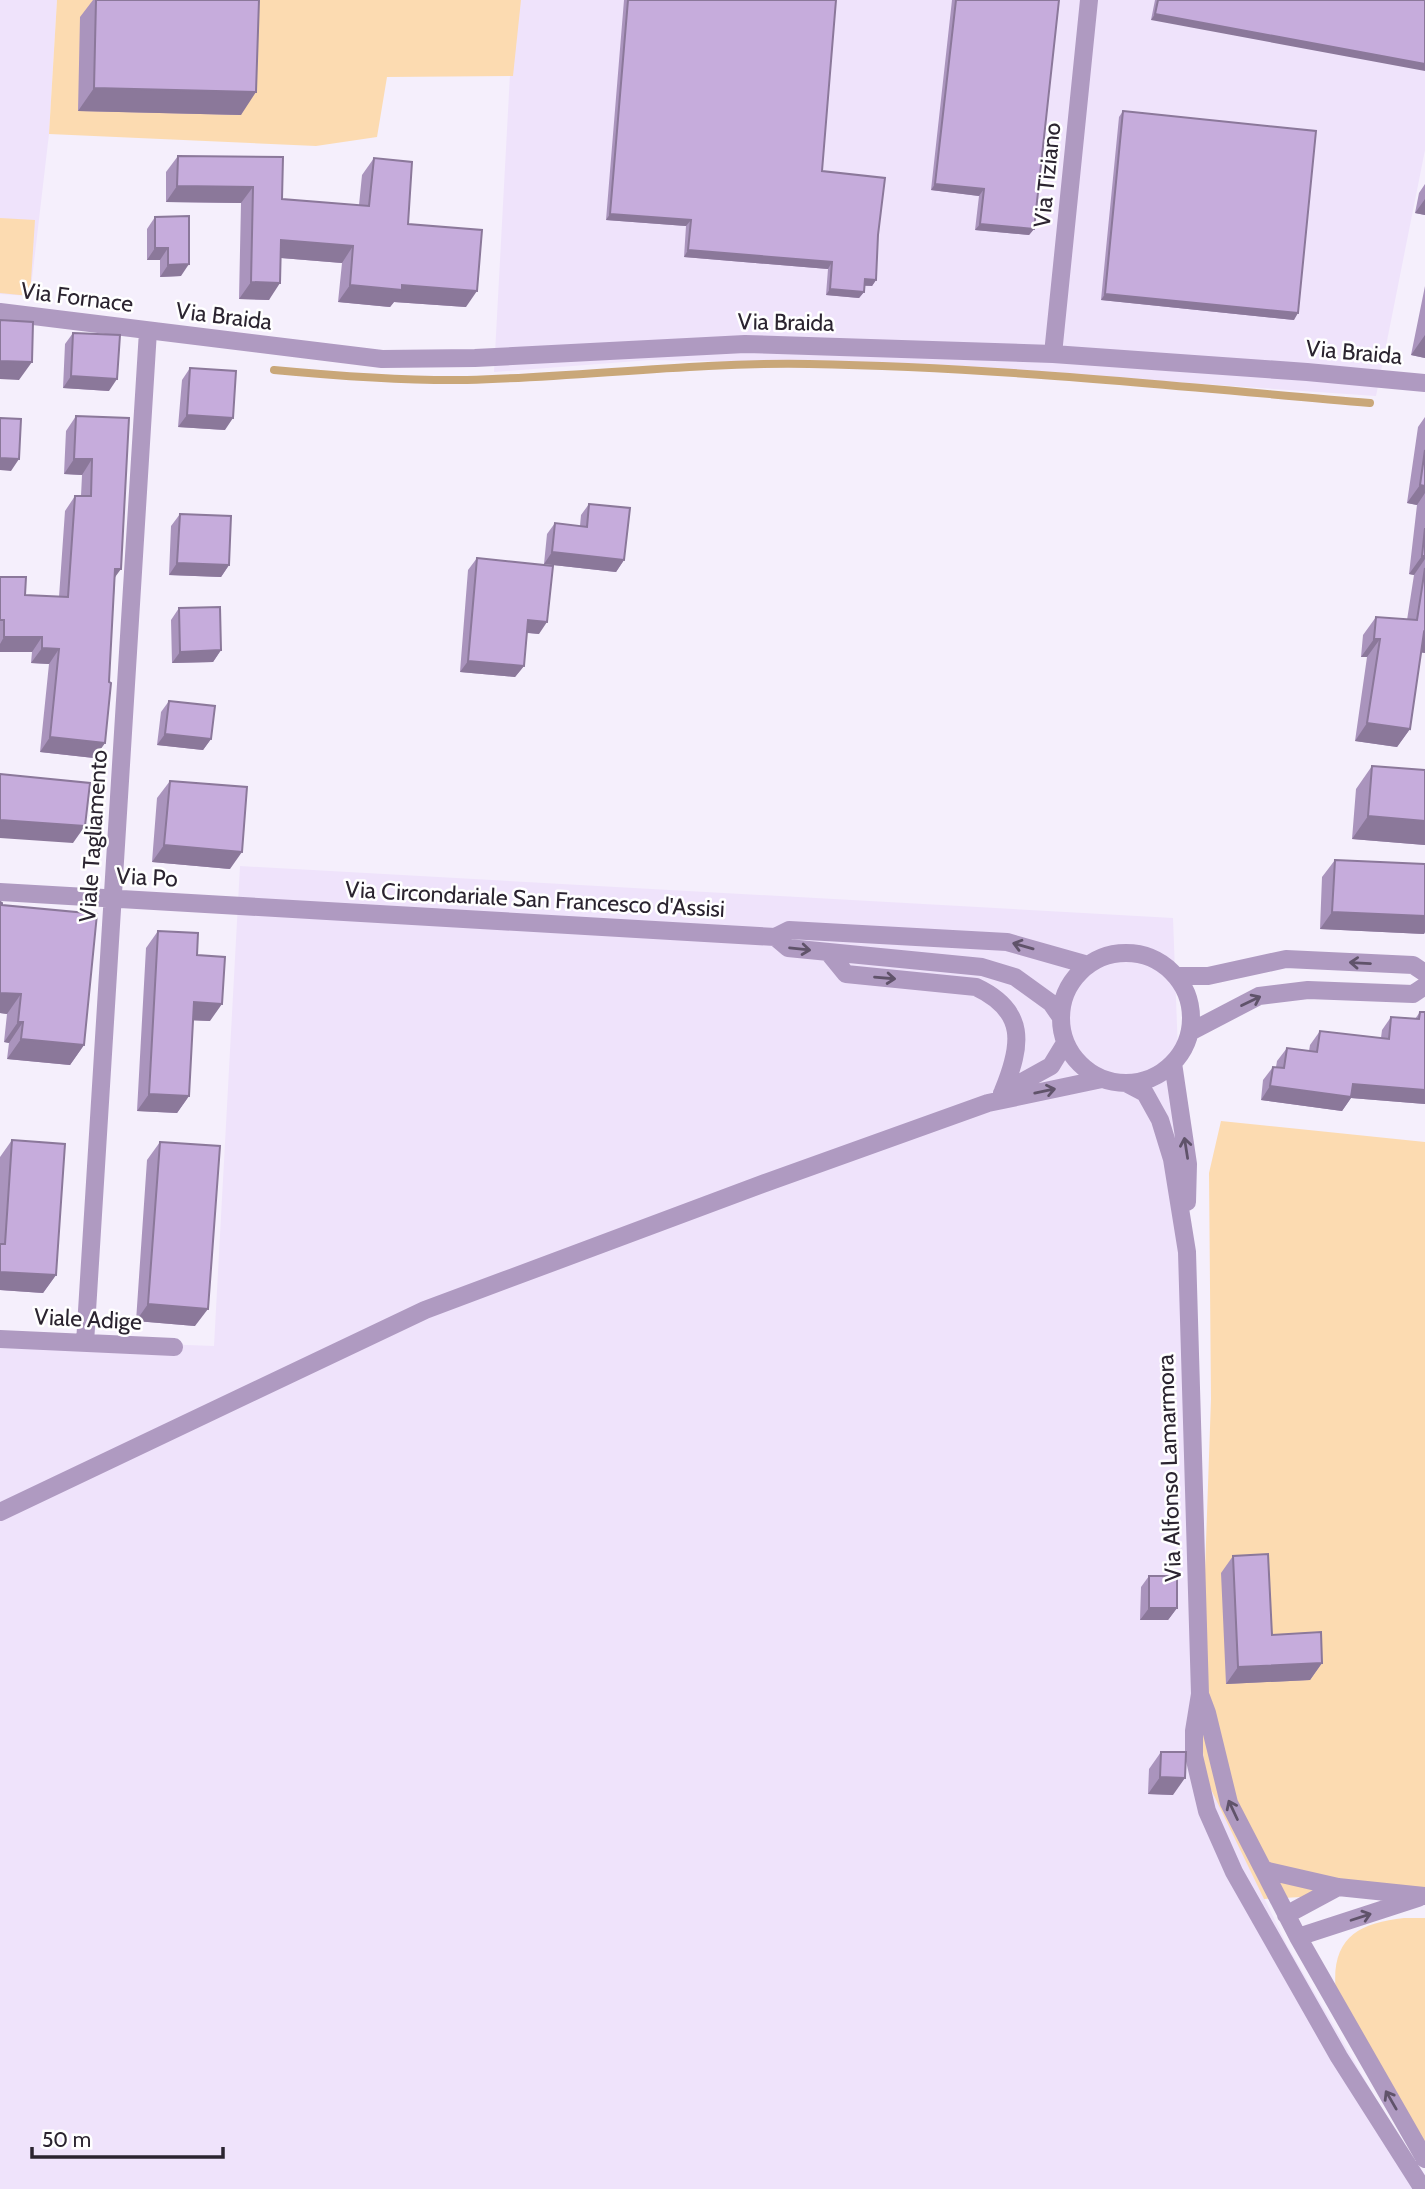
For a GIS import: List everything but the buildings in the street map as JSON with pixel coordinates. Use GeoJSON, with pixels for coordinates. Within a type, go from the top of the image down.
{"type":"FeatureCollection","features":[{"type":"Feature","properties":{"kind":"street","name":"Via Tiziano"},"geometry":{"type":"LineString","coordinates":[[1053,354],[1089,0]]}},
{"type":"Feature","properties":{"kind":"street","name":"Via Fornace"},"geometry":{"type":"LineString","coordinates":[[0,312],[148,331]]}},
{"type":"Feature","properties":{"kind":"street","name":"Via Braida"},"geometry":{"type":"LineString","coordinates":[[148,331],[382,359],[475,358],[745,344],[1053,354],[1425,383]]}},
{"type":"Feature","properties":{"kind":"street","name":"Viale Tagliamento"},"geometry":{"type":"LineString","coordinates":[[85,1343],[148,331]]}},
{"type":"Feature","properties":{"kind":"street","name":"Via Po"},"geometry":{"type":"LineString","coordinates":[[0,892],[292,909]]}},
{"type":"Feature","properties":{"kind":"street","name":"Via Circondariale San Francesco d'Assisi"},"geometry":{"type":"LineString","coordinates":[[292,909],[775,937],[789,930],[1007,942],[1088,965]]}},
{"type":"Feature","properties":{"kind":"street","name":"Via Circondariale San Francesco d'Assisi"},"geometry":{"type":"LineString","coordinates":[[775,937],[788,948],[982,967],[1014,977],[1051,1003],[1060,1016]]}},
{"type":"Feature","properties":{"kind":"street"},"geometry":{"type":"LineString","coordinates":[[828,952],[846,974],[976,987],[993,995],[1004,1004],[1012,1016],[1017,1037],[1014,1064],[1003,1091]]}},
{"type":"Feature","properties":{"kind":"street"},"geometry":{"type":"LineString","coordinates":[[1124,953],[1144,955],[1161,963],[1176,976],[1190,1002],[1192,1018],[1184,1049],[1174,1063],[1160,1074],[1144,1081],[1126,1083],[1102,1079],[1080,1064],[1065,1043],[1060,1016],[1064,996],[1074,979],[1088,965],[1105,956],[1124,953]]}},
{"type":"Feature","properties":{"kind":"street"},"geometry":{"type":"LineString","coordinates":[[1176,976],[1208,976],[1286,959],[1413,965],[1425,974]]}},
{"type":"Feature","properties":{"kind":"street"},"geometry":{"type":"LineString","coordinates":[[1190,1032],[1259,996],[1308,990],[1413,994],[1425,986]]}},
{"type":"Feature","properties":{"kind":"street"},"geometry":{"type":"LineString","coordinates":[[988,1103],[1003,1091],[1051,1066],[1065,1043]]}},
{"type":"Feature","properties":{"kind":"street"},"geometry":{"type":"LineString","coordinates":[[1174,1063],[1188,1164],[1186,1241]]}},
{"type":"Feature","properties":{"kind":"street"},"geometry":{"type":"LineString","coordinates":[[0,1512],[425,1310],[988,1103],[1102,1079]]}},
{"type":"Feature","properties":{"kind":"street"},"geometry":{"type":"LineString","coordinates":[[1126,1083],[1145,1093],[1160,1120],[1172,1159],[1186,1241]]}},
{"type":"Feature","properties":{"kind":"street","name":"Via Alfonso Lamarmora"},"geometry":{"type":"LineString","coordinates":[[1186,1241],[1200,1694],[1194,1731],[1194,1756],[1208,1811],[1234,1872],[1339,2057],[1423,2189]]}},
{"type":"Feature","properties":{"kind":"street","name":"Viale Adige"},"geometry":{"type":"LineString","coordinates":[[0,1339],[174,1347]]}},
{"type":"Feature","properties":{"kind":"street","name":"Via Alfonso Lamarmora"},"geometry":{"type":"LineString","coordinates":[[1200,1694],[1208,1713],[1229,1803],[1264,1870],[1282,1923],[1298,1937],[1425,2159]]}},
{"type":"Feature","properties":{"kind":"street","name":"Via Alfonso Lamarmora"},"geometry":{"type":"LineString","coordinates":[[1215,1830],[1245,1867],[1282,1923],[1332,2024],[1339,2057]]}},
{"type":"Feature","properties":{"kind":"street"},"geometry":{"type":"LineString","coordinates":[[1264,1870],[1338,1887],[1424,1896]]}},
{"type":"Feature","properties":{"kind":"street"},"geometry":{"type":"LineString","coordinates":[[1282,1923],[1338,1887]]}},
{"type":"Feature","properties":{"kind":"street"},"geometry":{"type":"LineString","coordinates":[[1298,1937],[1424,1896]]}},
{"type":"Feature","properties":{"kind":"shaded area"},"geometry":{"type":"Polygon","coordinates":[[[0,0],[57,0],[49,134],[30,296],[0,294],[0,0]]]}},
{"type":"Feature","properties":{"kind":"shaded area"},"geometry":{"type":"Polygon","coordinates":[[[57,0],[521,0],[513,76],[387,77],[377,137],[316,146],[49,134],[57,0]]]}},
{"type":"Feature","properties":{"kind":"shaded area"},"geometry":{"type":"Polygon","coordinates":[[[517,0],[1425,0],[1425,150],[1376,396],[943,366],[650,360],[494,372],[510,74],[517,0]]]}},
{"type":"Feature","properties":{"kind":"shaded area"},"geometry":{"type":"Polygon","coordinates":[[[0,218],[35,220],[30,296],[0,293],[0,218]]]}},
{"type":"Feature","properties":{"kind":"shaded area"},"geometry":{"type":"Polygon","coordinates":[[[240,866],[1173,918],[1205,1777],[1287,1945],[1379,2104],[1425,2175],[1425,2189],[0,2189],[0,1338],[214,1346],[240,866]]]}},
{"type":"Feature","properties":{"kind":"shaded area"},"geometry":{"type":"Polygon","coordinates":[[[1221,1121],[1425,1142],[1425,1890],[1264,1899],[1205,1777],[1200,1714],[1211,1399],[1209,1173],[1221,1121]]]}},
{"type":"Feature","properties":{"kind":"shaded area"},"geometry":{"type":"Polygon","coordinates":[[[1404,1918],[1425,1918],[1425,2146],[1336,1993],[1337,1959],[1350,1937],[1373,1924],[1404,1918]]]}},
{"type":"Feature","properties":{"kind":"waterway"},"geometry":{"type":"LineString","coordinates":[[274,370],[370,378],[467,380],[723,365],[879,366],[1090,379],[1370,403]]}}]}
